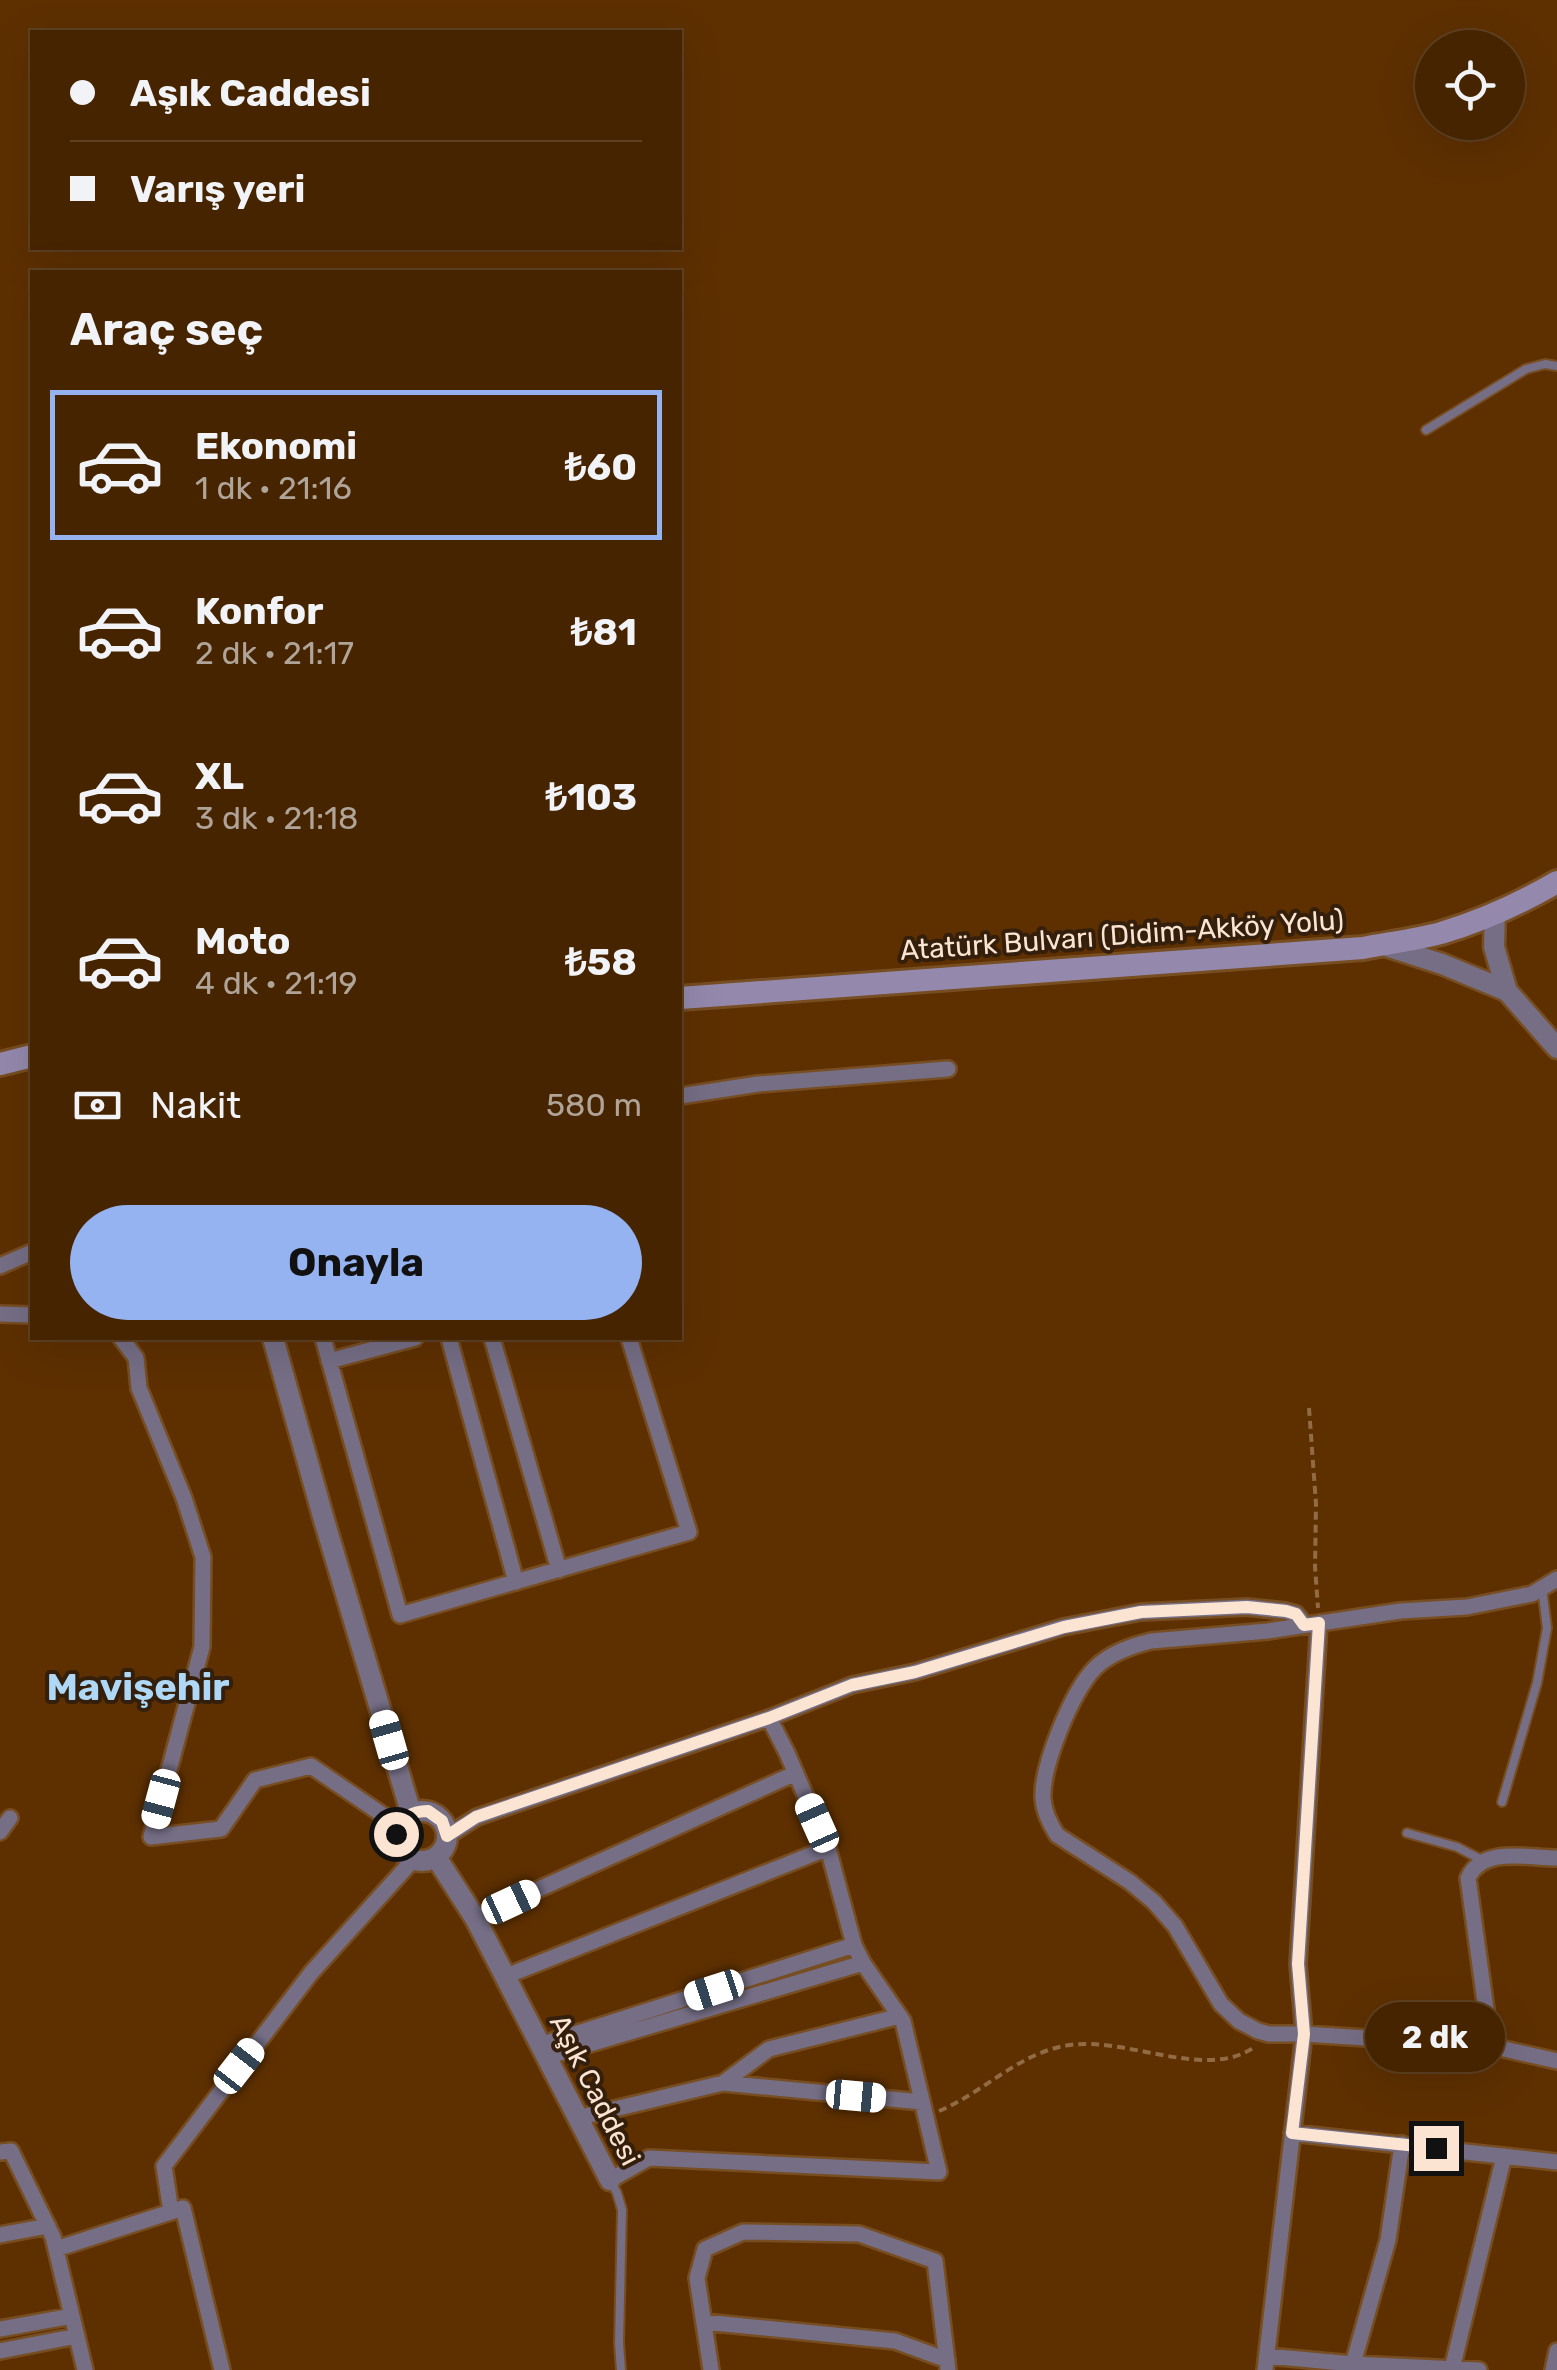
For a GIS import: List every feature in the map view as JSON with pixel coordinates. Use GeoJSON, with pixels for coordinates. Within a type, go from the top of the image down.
{"type":"FeatureCollection","features":[{"type":"Feature","properties":{"kind":"main road","name":"Atatürk Bulvarı (Didim-Akköy Yolu)"},"geometry":{"type":"LineString","coordinates":[[682,998],[1322,953],[1440,933],[1557,882]]}},
{"type":"Feature","properties":{"kind":"main road"},"geometry":{"type":"LineString","coordinates":[[0,1064],[30,1056]]}},
{"type":"Feature","properties":{"kind":"street"},"geometry":{"type":"LineString","coordinates":[[1495,912],[1494,947],[1507,991],[1557,1048]]}},
{"type":"Feature","properties":{"kind":"street"},"geometry":{"type":"LineString","coordinates":[[1380,945],[1442,964],[1507,991]]}},
{"type":"Feature","properties":{"kind":"street"},"geometry":{"type":"LineString","coordinates":[[682,1096],[758,1084],[948,1069]]}},
{"type":"Feature","properties":{"kind":"street"},"geometry":{"type":"LineString","coordinates":[[0,1266],[30,1253]]}},
{"type":"Feature","properties":{"kind":"street"},"geometry":{"type":"LineString","coordinates":[[0,1314],[30,1315]]}},
{"type":"Feature","properties":{"kind":"street"},"geometry":{"type":"LineString","coordinates":[[122,1340],[136,1358],[139,1388],[178,1482],[203,1557],[202,1647],[151,1837],[221,1828],[255,1780],[311,1766],[405,1820]]}},
{"type":"Feature","properties":{"kind":"street"},"geometry":{"type":"LineString","coordinates":[[274,1340],[405,1820],[398,1843],[413,1860],[429,1860],[442,1851],[447,1836],[436,1814],[428,1811],[405,1820]]}},
{"type":"Feature","properties":{"kind":"street"},"geometry":{"type":"LineString","coordinates":[[324,1340],[400,1616],[689,1532],[631,1340]]}},
{"type":"Feature","properties":{"kind":"street"},"geometry":{"type":"LineString","coordinates":[[329,1361],[408,1340]]}},
{"type":"Feature","properties":{"kind":"street"},"geometry":{"type":"LineString","coordinates":[[455,1340],[516,1582]]}},
{"type":"Feature","properties":{"kind":"street"},"geometry":{"type":"LineString","coordinates":[[493,1340],[559,1570]]}},
{"type":"Feature","properties":{"kind":"street"},"geometry":{"type":"LineString","coordinates":[[1557,1579],[1532,1594],[1467,1607],[1400,1611],[1268,1631],[1134,1645],[1104,1660],[1092,1671],[1065,1715],[1043,1788],[1045,1810],[1057,1835],[1154,1902],[1184,1939],[1221,2004],[1239,2021],[1269,2034],[1491,2046],[1557,2060]]}},
{"type":"Feature","properties":{"kind":"street"},"geometry":{"type":"LineString","coordinates":[[447,1836],[476,1817],[769,1718],[852,1685],[915,1672],[1064,1627],[1141,1612],[1247,1607],[1286,1611],[1312,1624]]}},
{"type":"Feature","properties":{"kind":"street"},"geometry":{"type":"LineString","coordinates":[[1312,1624],[1298,1964],[1304,2034],[1266,2363],[1479,2370]]}},
{"type":"Feature","properties":{"kind":"street"},"geometry":{"type":"LineString","coordinates":[[610,2180],[649,2158],[939,2172],[900,2016],[854,1945],[828,1848],[769,1718]]}},
{"type":"Feature","properties":{"kind":"street"},"geometry":{"type":"LineString","coordinates":[[475,1918],[796,1772]]}},
{"type":"Feature","properties":{"kind":"street"},"geometry":{"type":"LineString","coordinates":[[0,1832],[10,1818]]}},
{"type":"Feature","properties":{"kind":"street"},"geometry":{"type":"LineString","coordinates":[[506,1976],[828,1848]]}},
{"type":"Feature","properties":{"kind":"street","name":"Aşık Caddesi"},"geometry":{"type":"LineString","coordinates":[[436,1857],[475,1918],[610,2180]]}},
{"type":"Feature","properties":{"kind":"street"},"geometry":{"type":"LineString","coordinates":[[1491,2046],[1468,1878],[1482,1860],[1494,1857],[1557,1858]]}},
{"type":"Feature","properties":{"kind":"street"},"geometry":{"type":"LineString","coordinates":[[170,2212],[164,2166],[311,1973],[413,1860]]}},
{"type":"Feature","properties":{"kind":"street"},"geometry":{"type":"LineString","coordinates":[[543,2051],[854,1945]]}},
{"type":"Feature","properties":{"kind":"street"},"geometry":{"type":"LineString","coordinates":[[543,2051],[863,1962]]}},
{"type":"Feature","properties":{"kind":"street"},"geometry":{"type":"LineString","coordinates":[[722,2083],[769,2049],[900,2016]]}},
{"type":"Feature","properties":{"kind":"street"},"geometry":{"type":"LineString","coordinates":[[577,2118],[722,2083],[924,2109]]}},
{"type":"Feature","properties":{"kind":"street"},"geometry":{"type":"LineString","coordinates":[[1292,2133],[1557,2162]]}},
{"type":"Feature","properties":{"kind":"street"},"geometry":{"type":"LineString","coordinates":[[1353,2364],[1388,2240],[1402,2144]]}},
{"type":"Feature","properties":{"kind":"street"},"geometry":{"type":"LineString","coordinates":[[0,2152],[12,2151],[48,2226],[85,2370]]}},
{"type":"Feature","properties":{"kind":"street"},"geometry":{"type":"LineString","coordinates":[[1452,2369],[1504,2156]]}},
{"type":"Feature","properties":{"kind":"street"},"geometry":{"type":"LineString","coordinates":[[56,2249],[184,2208],[222,2370]]}},
{"type":"Feature","properties":{"kind":"street"},"geometry":{"type":"LineString","coordinates":[[0,2235],[48,2226]]}},
{"type":"Feature","properties":{"kind":"street"},"geometry":{"type":"LineString","coordinates":[[711,2370],[697,2278],[705,2249],[743,2232],[859,2234],[935,2261],[948,2365]]}},
{"type":"Feature","properties":{"kind":"street"},"geometry":{"type":"LineString","coordinates":[[0,2329],[72,2316]]}},
{"type":"Feature","properties":{"kind":"street"},"geometry":{"type":"LineString","coordinates":[[704,2322],[895,2342],[948,2365]]}},
{"type":"Feature","properties":{"kind":"street"},"geometry":{"type":"LineString","coordinates":[[0,2351],[77,2336]]}},
{"type":"Feature","properties":{"kind":"street"},"geometry":{"type":"LineString","coordinates":[[1553,2370],[1557,2351]]}},
{"type":"Feature","properties":{"kind":"lane"},"geometry":{"type":"LineString","coordinates":[[1426,430],[1526,369],[1545,364],[1557,366]]}},
{"type":"Feature","properties":{"kind":"lane"},"geometry":{"type":"LineString","coordinates":[[1502,1802],[1537,1683],[1547,1628],[1542,1588]]}},
{"type":"Feature","properties":{"kind":"lane"},"geometry":{"type":"LineString","coordinates":[[1407,1834],[1458,1847],[1482,1860]]}},
{"type":"Feature","properties":{"kind":"lane","name":"Aşık Caddesi"},"geometry":{"type":"LineString","coordinates":[[610,2180],[622,2210],[621,2370]]}},
{"type":"Feature","properties":{"kind":"path"},"geometry":{"type":"LineString","coordinates":[[1309,1408],[1316,1504],[1312,1624]]}},
{"type":"Feature","properties":{"kind":"path"},"geometry":{"type":"LineString","coordinates":[[924,2109],[960,2102],[1025,2059],[1054,2048],[1086,2044],[1208,2061],[1236,2058],[1269,2034]]}},
{"type":"Feature","properties":{"kind":"district","name":"Mavişehir"},"geometry":{"type":"Point","coordinates":[138,1687]}},
{"type":"Feature","properties":{"kind":"route"},"geometry":{"type":"LineString","coordinates":[[396,1834],[404,1818],[428,1811],[442,1821],[447,1836],[476,1817],[769,1718],[852,1685],[915,1672],[1064,1627],[1141,1612],[1247,1607],[1296,1614],[1304,1625],[1319,1623],[1298,1964],[1304,2034],[1292,2133],[1436,2148]]}}]}
